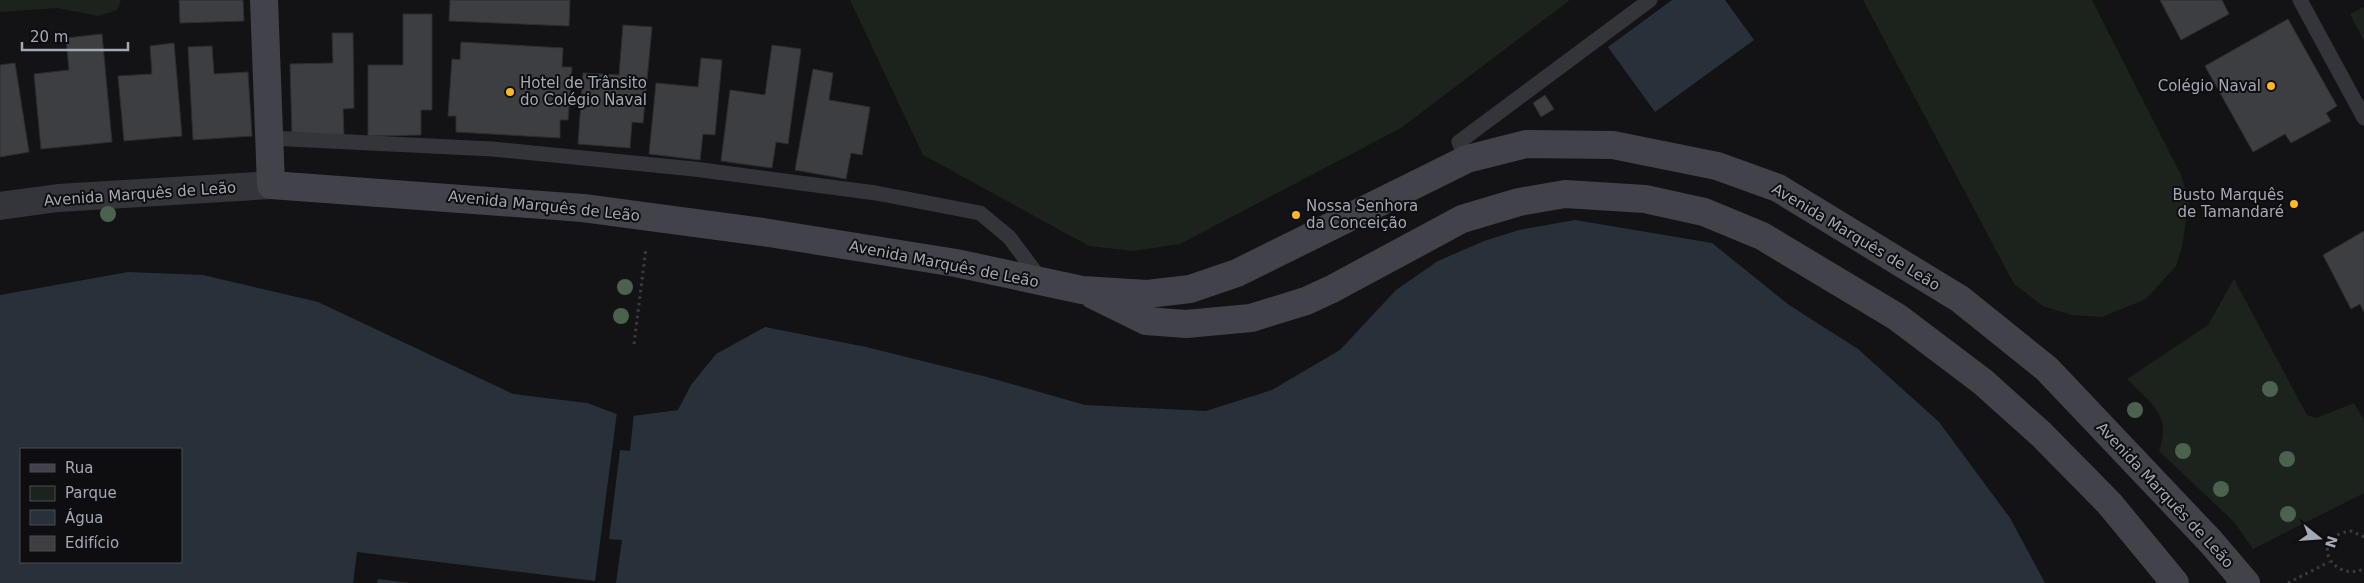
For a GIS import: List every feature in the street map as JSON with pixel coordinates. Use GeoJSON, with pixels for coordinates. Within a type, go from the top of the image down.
{"type":"FeatureCollection","features":[{"type":"Feature","properties":{"kind":"main road"},"geometry":{"type":"LineString","coordinates":[[264,0],[271,185]]}},
{"type":"Feature","properties":{"kind":"main road","name":"Avenida Marquês de Leão"},"geometry":{"type":"LineString","coordinates":[[271,185],[509,201],[649,217],[956,263],[1082,290],[1147,294],[1190,289],[1237,273],[1467,159],[1526,144],[1613,145],[1717,166],[1778,188],[1960,299],[2046,368],[2211,542],[2246,583]]}},
{"type":"Feature","properties":{"kind":"main road","name":"Avenida Marquês de Leão"},"geometry":{"type":"LineString","coordinates":[[1082,290],[1146,322],[1186,324],[1252,318],[1306,302],[1323,294],[1462,219],[1519,202],[1565,194],[1645,199],[1704,212],[1762,236],[1888,312],[1983,382],[2041,434],[2109,503],[2175,583]]}},
{"type":"Feature","properties":{"kind":"street","name":"Avenida Marquês de Leão"},"geometry":{"type":"LineString","coordinates":[[0,206],[58,198],[271,185]]}},
{"type":"Feature","properties":{"kind":"lane"},"geometry":{"type":"LineString","coordinates":[[1467,159],[1459,142],[1650,0]]}},
{"type":"Feature","properties":{"kind":"lane"},"geometry":{"type":"LineString","coordinates":[[2300,0],[2364,118]]}},
{"type":"Feature","properties":{"kind":"lane"},"geometry":{"type":"LineString","coordinates":[[269,138],[492,149],[694,169],[876,192],[980,213],[1009,237],[1042,282]]}},
{"type":"Feature","properties":{"kind":"path"},"geometry":{"type":"LineString","coordinates":[[634,344],[649,217]]}},
{"type":"Feature","properties":{"kind":"path"},"geometry":{"type":"LineString","coordinates":[[2364,537],[2351,531],[2337,535],[2328,547],[2329,562],[2333,568],[2345,575],[2359,573],[2364,570]]}},
{"type":"Feature","properties":{"kind":"path"},"geometry":{"type":"LineString","coordinates":[[2288,583],[2329,562]]}},
{"type":"Feature","properties":{"kind":"green space"},"geometry":{"type":"Polygon","coordinates":[[[0,0],[121,0],[117,10],[98,16],[57,8],[0,12],[0,0]]]}},
{"type":"Feature","properties":{"kind":"green space"},"geometry":{"type":"Polygon","coordinates":[[[850,0],[1570,0],[1401,128],[1180,244],[1133,251],[1089,246],[923,155],[850,0]]]}},
{"type":"Feature","properties":{"kind":"green space"},"geometry":{"type":"Polygon","coordinates":[[[1863,0],[2092,0],[2181,175],[2189,201],[2182,247],[2176,266],[2146,299],[2102,317],[2072,315],[2043,306],[2014,284],[1863,0]]]}},
{"type":"Feature","properties":{"kind":"green space"},"geometry":{"type":"Polygon","coordinates":[[[2364,7],[2364,41],[2350,14],[2364,7]]]}},
{"type":"Feature","properties":{"kind":"green space"},"geometry":{"type":"Polygon","coordinates":[[[2234,279],[2307,415],[2316,418],[2354,403],[2364,420],[2364,493],[2253,549],[2234,522],[2159,451],[2163,428],[2157,410],[2127,379],[2208,325],[2234,279]]]}},
{"type":"Feature","properties":{"kind":"water"},"geometry":{"type":"Polygon","coordinates":[[[1672,0],[1725,0],[1754,40],[1655,112],[1608,47],[1672,0]]]}},
{"type":"Feature","properties":{"kind":"water"},"geometry":{"type":"Polygon","coordinates":[[[1575,220],[1712,243],[1789,305],[1858,349],[1939,422],[2010,518],[2045,583],[0,583],[0,295],[128,272],[203,275],[318,302],[513,394],[587,403],[625,417],[678,410],[691,385],[716,354],[765,327],[866,347],[987,377],[1085,405],[1206,411],[1272,390],[1340,350],[1396,290],[1438,261],[1484,241],[1519,230],[1575,220]]]}},
{"type":"Feature","properties":{"kind":"pier"},"geometry":{"type":"Polygon","coordinates":[[[617,412],[625,415],[634,413],[630,451],[620,450],[609,539],[622,540],[616,583],[410,583],[378,579],[377,583],[353,583],[357,552],[595,581],[617,412]]]}},
{"type":"Feature","properties":{"kind":"building"},"geometry":{"type":"Polygon","coordinates":[[[179,0],[243,0],[244,21],[180,23],[179,0]]]}},
{"type":"Feature","properties":{"kind":"building"},"geometry":{"type":"Polygon","coordinates":[[[450,0],[570,0],[569,26],[449,21],[450,0]]]}},
{"type":"Feature","properties":{"kind":"building"},"geometry":{"type":"Polygon","coordinates":[[[2160,0],[2222,0],[2229,14],[2181,40],[2160,0]]]}},
{"type":"Feature","properties":{"kind":"building"},"geometry":{"type":"Polygon","coordinates":[[[403,14],[432,14],[432,110],[421,110],[421,135],[368,136],[368,65],[403,65],[403,14]]]}},
{"type":"Feature","properties":{"kind":"building","name":"Colégio Naval"},"geometry":{"type":"Polygon","coordinates":[[[2288,19],[2337,106],[2326,113],[2331,121],[2291,143],[2285,134],[2253,152],[2205,66],[2288,19]]]}},
{"type":"Feature","properties":{"kind":"building"},"geometry":{"type":"Polygon","coordinates":[[[623,25],[652,27],[643,123],[632,122],[630,148],[578,144],[583,73],[619,75],[623,25]]]}},
{"type":"Feature","properties":{"kind":"building"},"geometry":{"type":"Polygon","coordinates":[[[332,33],[353,33],[354,108],[343,109],[344,135],[292,136],[290,64],[333,63],[332,33]]]}},
{"type":"Feature","properties":{"kind":"building"},"geometry":{"type":"Polygon","coordinates":[[[102,34],[112,142],[41,149],[34,74],[69,70],[66,38],[102,34]]]}},
{"type":"Feature","properties":{"kind":"building","name":"Hotel de Trânsito do Colégio Naval"},"geometry":{"type":"Polygon","coordinates":[[[461,42],[563,48],[562,67],[572,67],[568,120],[560,120],[560,138],[456,132],[456,116],[448,116],[452,59],[460,60],[461,42]]]}},
{"type":"Feature","properties":{"kind":"building"},"geometry":{"type":"Polygon","coordinates":[[[174,43],[182,136],[124,141],[118,76],[152,74],[150,46],[174,43]]]}},
{"type":"Feature","properties":{"kind":"building"},"geometry":{"type":"Polygon","coordinates":[[[772,45],[801,49],[788,144],[776,142],[772,168],[721,161],[730,90],[765,95],[772,45]]]}},
{"type":"Feature","properties":{"kind":"building"},"geometry":{"type":"Polygon","coordinates":[[[212,46],[214,74],[248,72],[252,136],[193,140],[188,47],[212,46]]]}},
{"type":"Feature","properties":{"kind":"building"},"geometry":{"type":"Polygon","coordinates":[[[701,58],[722,60],[715,135],[703,134],[700,160],[649,154],[656,83],[698,87],[701,58]]]}},
{"type":"Feature","properties":{"kind":"building"},"geometry":{"type":"Polygon","coordinates":[[[15,63],[29,152],[0,157],[0,65],[15,63]]]}},
{"type":"Feature","properties":{"kind":"building"},"geometry":{"type":"Polygon","coordinates":[[[813,69],[833,73],[829,100],[870,107],[862,155],[851,153],[846,179],[795,170],[813,69]]]}},
{"type":"Feature","properties":{"kind":"building"},"geometry":{"type":"Polygon","coordinates":[[[1545,95],[1554,109],[1541,117],[1533,103],[1545,95]]]}},
{"type":"Feature","properties":{"kind":"building"},"geometry":{"type":"Polygon","coordinates":[[[2364,231],[2364,312],[2360,304],[2351,309],[2323,255],[2364,231]]]}},
{"type":"Feature","properties":{"kind":"place","name":"Colégio Naval"},"geometry":{"type":"Point","coordinates":[2271,86]}},
{"type":"Feature","properties":{"kind":"place","name":"Hotel de Trânsito do Colégio Naval"},"geometry":{"type":"Point","coordinates":[510,92]}},
{"type":"Feature","properties":{"kind":"place","name":"Busto Marquês de Tamandaré"},"geometry":{"type":"Point","coordinates":[2294,204]}},
{"type":"Feature","properties":{"kind":"place","name":"Nossa Senhora da Conceição"},"geometry":{"type":"Point","coordinates":[1296,215]}}]}
